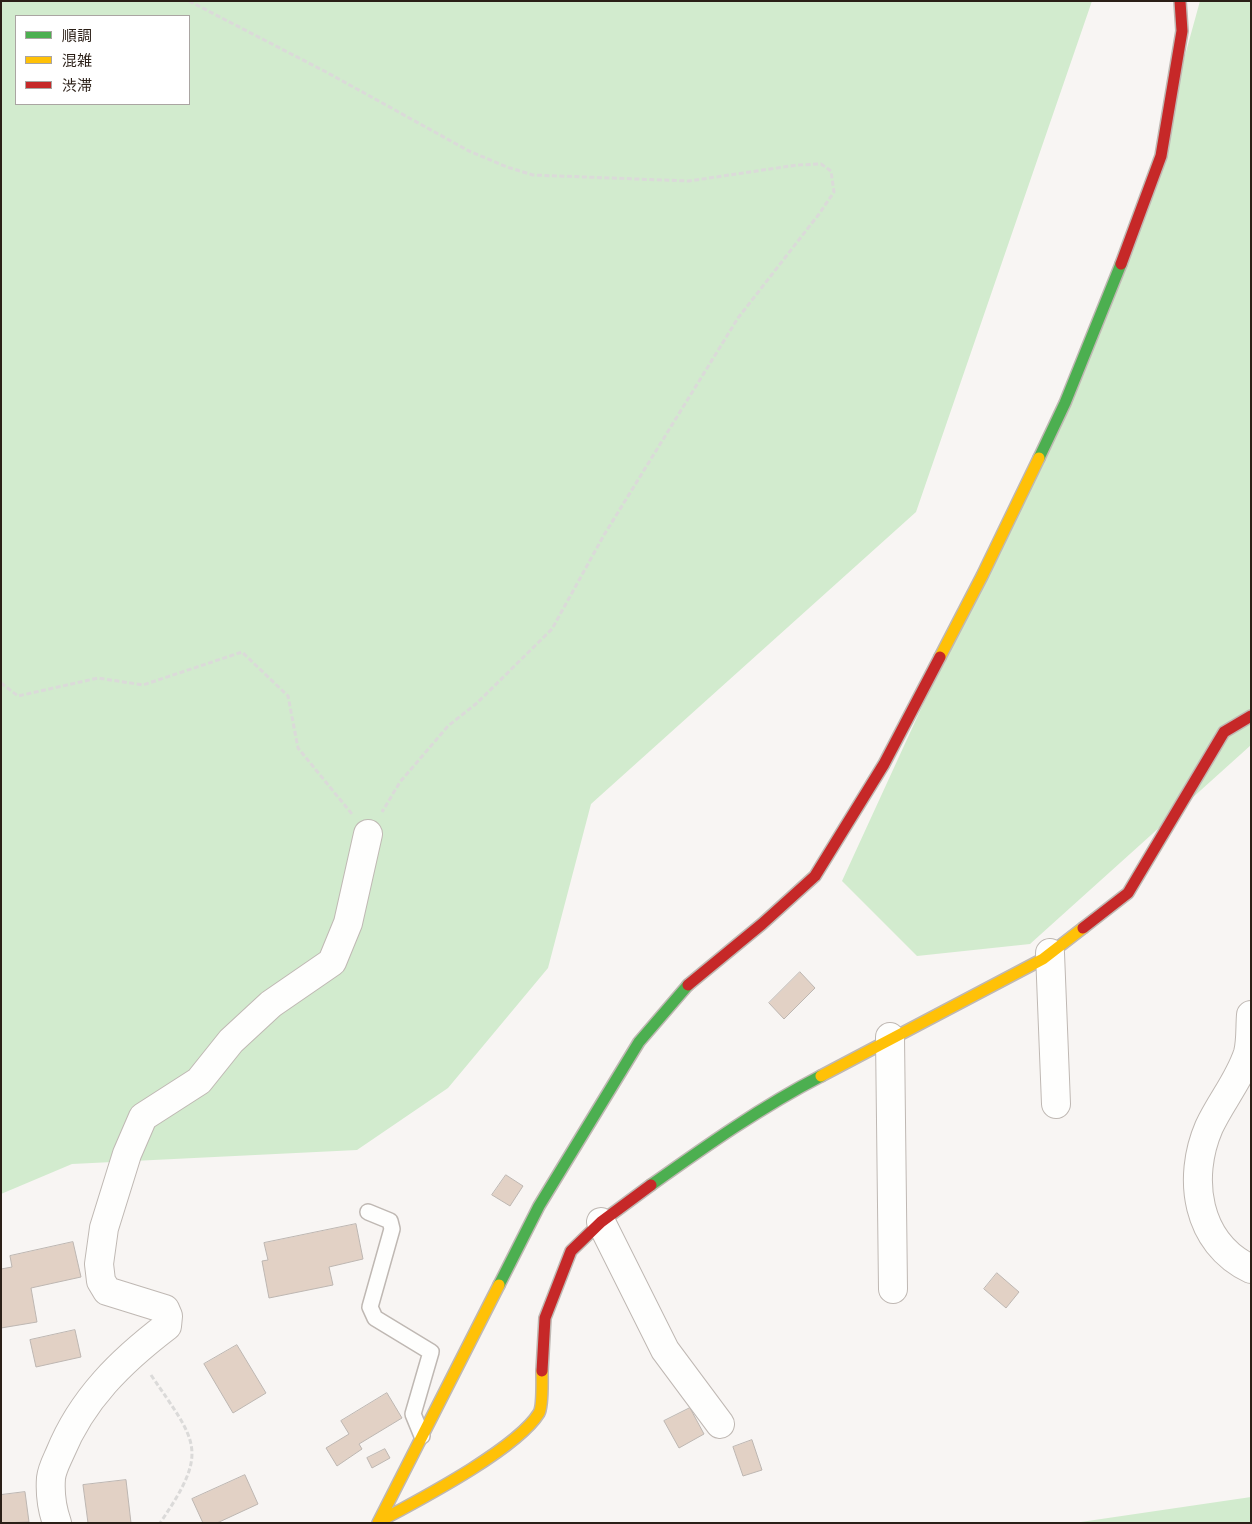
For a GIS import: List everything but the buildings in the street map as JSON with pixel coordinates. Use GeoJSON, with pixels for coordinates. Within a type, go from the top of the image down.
{"type":"FeatureCollection","features":[{"type":"Feature","properties":{"kind":"street"},"geometry":{"type":"LineString","coordinates":[[379,1522],[539,1206],[639,1042],[691,982],[762,924],[815,876],[884,764],[982,576],[1065,403],[1135,228],[1161,156],[1182,32],[1180,1]]}},
{"type":"Feature","properties":{"kind":"street"},"geometry":{"type":"LineString","coordinates":[[379,1522],[423,1498],[513,1440],[540,1412],[545,1318],[571,1252],[601,1222],[700,1150],[792,1091],[1050,953],[1128,893],[1224,732],[1251,716]]}},
{"type":"Feature","properties":{"kind":"street"},"geometry":{"type":"LineString","coordinates":[[57,1523],[51,1495],[51,1476],[81,1411],[105,1380],[135,1351],[167,1326],[168,1316],[165,1309],[107,1291],[101,1281],[99,1264],[104,1228],[133,1139],[143,1117],[199,1081],[231,1041],[271,1004],[332,962],[348,923],[368,834]]}},
{"type":"Feature","properties":{"kind":"street"},"geometry":{"type":"LineString","coordinates":[[1050,953],[1056,1104]]}},
{"type":"Feature","properties":{"kind":"street"},"geometry":{"type":"LineString","coordinates":[[1251,1015],[1248,1051],[1234,1087],[1209,1127],[1200,1159],[1196,1190],[1200,1210],[1218,1242],[1251,1269]]}},
{"type":"Feature","properties":{"kind":"street"},"geometry":{"type":"LineString","coordinates":[[890,1037],[894,1289]]}},
{"type":"Feature","properties":{"kind":"street"},"geometry":{"type":"LineString","coordinates":[[601,1222],[665,1350],[720,1424]]}},
{"type":"Feature","properties":{"kind":"lane"},"geometry":{"type":"LineString","coordinates":[[368,1212],[390,1221],[392,1229],[370,1307],[375,1318],[430,1352],[413,1414],[422,1436]]}},
{"type":"Feature","properties":{"kind":"path"},"geometry":{"type":"LineString","coordinates":[[1,683],[18,696],[98,678],[143,685],[242,652],[288,696],[298,748],[368,834],[400,782],[448,726],[477,703],[552,629],[604,535],[738,318],[834,192],[832,172],[821,164],[797,165],[688,181],[533,175],[507,167],[470,151],[328,73],[189,1]]}},
{"type":"Feature","properties":{"kind":"path"},"geometry":{"type":"LineString","coordinates":[[135,1351],[187,1429],[192,1448],[190,1471],[186,1483],[160,1523]]}},
{"type":"Feature","properties":{"kind":"green space"},"geometry":{"type":"Polygon","coordinates":[[[1,1],[1092,1],[916,512],[591,804],[548,968],[448,1088],[357,1150],[72,1164],[1,1194],[1,1]]]}},
{"type":"Feature","properties":{"kind":"green space"},"geometry":{"type":"Polygon","coordinates":[[[1200,1],[1251,1],[1251,745],[1030,944],[917,956],[842,881],[1131,251],[1200,1]]]}},
{"type":"Feature","properties":{"kind":"green space"},"geometry":{"type":"Polygon","coordinates":[[[1251,1497],[1251,1523],[1074,1523],[1251,1497]]]}},
{"type":"Feature","properties":{"kind":"traffic: fast"},"geometry":{"type":"LineString","coordinates":[[1039,458],[1065,403],[1121,264]]}},
{"type":"Feature","properties":{"kind":"traffic: fast"},"geometry":{"type":"LineString","coordinates":[[499,1285],[539,1206],[639,1042],[688,985]]}},
{"type":"Feature","properties":{"kind":"traffic: fast"},"geometry":{"type":"LineString","coordinates":[[651,1185],[755,1114],[821,1076]]}},
{"type":"Feature","properties":{"kind":"traffic: slow"},"geometry":{"type":"LineString","coordinates":[[940,657],[982,576],[1039,458]]}},
{"type":"Feature","properties":{"kind":"traffic: slow"},"geometry":{"type":"LineString","coordinates":[[821,1076],[1043,959],[1083,928]]}},
{"type":"Feature","properties":{"kind":"traffic: slow"},"geometry":{"type":"LineString","coordinates":[[378,1523],[499,1285]]}},
{"type":"Feature","properties":{"kind":"traffic: slow"},"geometry":{"type":"LineString","coordinates":[[380,1521],[466,1473],[510,1442],[527,1427],[540,1410],[542,1371]]}},
{"type":"Feature","properties":{"kind":"traffic: jam"},"geometry":{"type":"LineString","coordinates":[[1121,264],[1161,156],[1182,31],[1180,1]]}},
{"type":"Feature","properties":{"kind":"traffic: jam"},"geometry":{"type":"LineString","coordinates":[[688,985],[762,924],[815,876],[884,764],[940,657]]}},
{"type":"Feature","properties":{"kind":"traffic: jam"},"geometry":{"type":"LineString","coordinates":[[1083,928],[1128,893],[1224,732],[1251,716]]}},
{"type":"Feature","properties":{"kind":"traffic: jam"},"geometry":{"type":"LineString","coordinates":[[542,1371],[545,1318],[571,1251],[601,1222],[651,1185]]}}]}
